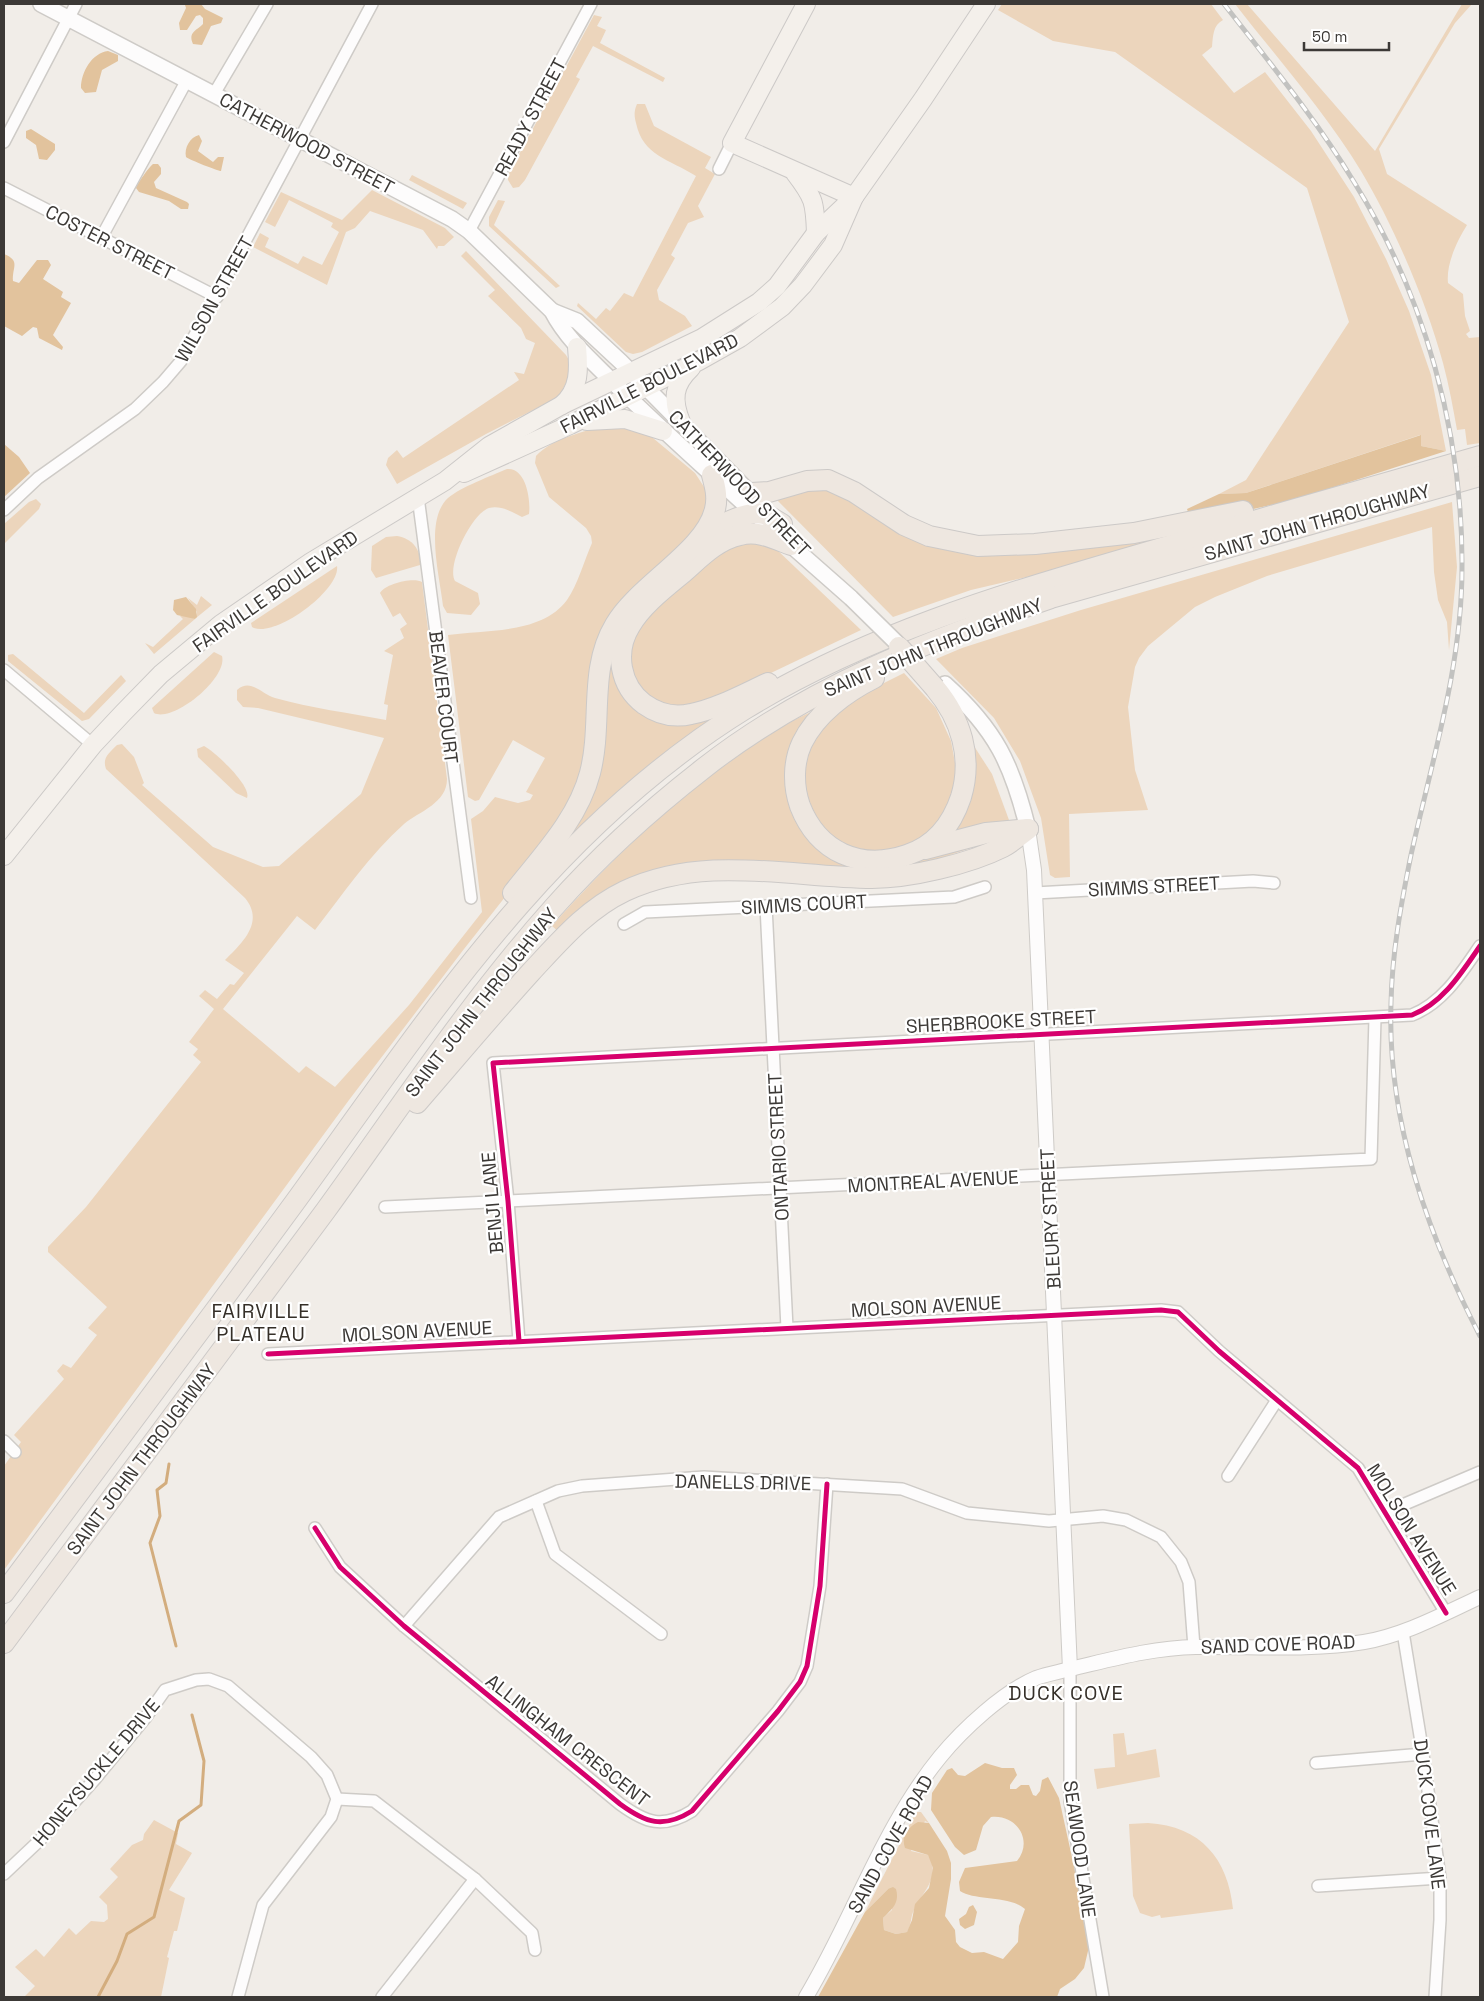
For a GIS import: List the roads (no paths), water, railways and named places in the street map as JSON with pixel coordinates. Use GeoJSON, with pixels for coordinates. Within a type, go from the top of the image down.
{"type":"FeatureCollection","features":[{"type":"Feature","properties":{"kind":"highway","name":"SAINT JOHN THROUGHWAY"},"geometry":{"type":"LineString","coordinates":[[4,1593],[204,1328],[412,1037],[500,926],[582,836],[656,772],[722,724],[779,690],[840,658],[921,623],[1038,584],[1480,456]]}},
{"type":"Feature","properties":{"kind":"highway"},"geometry":{"type":"LineString","coordinates":[[702,537],[715,509],[716,492],[712,475]]}},
{"type":"Feature","properties":{"kind":"highway","name":"SAINT JOHN THROUGHWAY"},"geometry":{"type":"LineString","coordinates":[[4,1643],[328,1208],[440,1051],[522,944],[556,904],[632,827],[706,766],[757,730],[851,677],[973,627],[1051,598],[1480,476]]}},
{"type":"Feature","properties":{"kind":"highway"},"geometry":{"type":"LineString","coordinates":[[751,494],[769,492],[807,481],[828,480],[854,492],[904,525],[929,536],[960,544],[1001,546],[1055,542],[1170,527],[1404,477]]}},
{"type":"Feature","properties":{"kind":"highway"},"geometry":{"type":"LineString","coordinates":[[412,1037],[490,921],[563,828],[580,797],[590,773],[594,752],[600,662],[609,634],[617,620],[626,608],[702,537],[722,524],[757,514],[766,515],[782,524]]}},
{"type":"Feature","properties":{"kind":"highway"},"geometry":{"type":"LineString","coordinates":[[792,545],[763,534],[741,534],[715,545],[666,587],[630,625],[621,650],[623,677],[638,700],[651,710],[663,714],[692,714],[846,649],[921,623]]}},
{"type":"Feature","properties":{"kind":"highway"},"geometry":{"type":"LineString","coordinates":[[973,627],[866,682],[837,701],[809,730],[798,755],[795,787],[809,825],[829,846],[857,859],[871,861],[896,859],[986,832],[1028,829]]}},
{"type":"Feature","properties":{"kind":"highway"},"geometry":{"type":"LineString","coordinates":[[899,646],[940,686],[961,729],[964,744],[965,778],[956,809],[948,825],[936,838],[917,852]]}},
{"type":"Feature","properties":{"kind":"highway"},"geometry":{"type":"LineString","coordinates":[[328,1208],[474,1034],[568,933],[611,899],[655,879],[702,870],[732,869],[873,878],[910,875],[986,854],[1005,846],[1028,829]]}},
{"type":"Feature","properties":{"kind":"main road","name":"CATHERWOOD STREET"},"geometry":{"type":"LineString","coordinates":[[41,4],[443,214],[469,231],[552,310],[561,327],[577,347],[663,431],[851,598],[899,646]]}},
{"type":"Feature","properties":{"kind":"main road"},"geometry":{"type":"LineString","coordinates":[[806,4],[732,143],[854,197]]}},
{"type":"Feature","properties":{"kind":"main road","name":"FAIRVILLE BOULEVARD"},"geometry":{"type":"LineString","coordinates":[[445,481],[489,446],[562,406],[702,338],[759,302],[777,286],[816,234],[854,197],[923,99],[986,4]]}},
{"type":"Feature","properties":{"kind":"main road"},"geometry":{"type":"LineString","coordinates":[[792,170],[812,194],[815,208],[816,234]]}},
{"type":"Feature","properties":{"kind":"main road","name":"FAIRVILLE BOULEVARD"},"geometry":{"type":"LineString","coordinates":[[4,856],[93,745],[161,674],[221,624],[311,562],[418,496],[445,481],[570,425],[699,361],[755,327],[782,306],[804,285],[833,245],[854,197]]}},
{"type":"Feature","properties":{"kind":"main road","name":"CATHERWOOD STREET"},"geometry":{"type":"LineString","coordinates":[[552,310],[577,321],[632,372],[782,524],[834,583]]}},
{"type":"Feature","properties":{"kind":"main road"},"geometry":{"type":"LineString","coordinates":[[562,406],[571,396],[578,379],[577,347]]}},
{"type":"Feature","properties":{"kind":"main road"},"geometry":{"type":"LineString","coordinates":[[681,422],[675,408],[674,395],[683,376],[699,361]]}},
{"type":"Feature","properties":{"kind":"main road"},"geometry":{"type":"LineString","coordinates":[[570,425],[595,419],[625,418],[663,431]]}},
{"type":"Feature","properties":{"kind":"main road"},"geometry":{"type":"LineString","coordinates":[[940,686],[979,718],[996,741],[1014,778],[1028,829]]}},
{"type":"Feature","properties":{"kind":"street"},"geometry":{"type":"LineString","coordinates":[[4,142],[76,4]]}},
{"type":"Feature","properties":{"kind":"street"},"geometry":{"type":"LineString","coordinates":[[214,94],[267,4]]}},
{"type":"Feature","properties":{"kind":"street","name":"WILSON STREET"},"geometry":{"type":"LineString","coordinates":[[4,510],[38,478],[135,409],[151,395],[187,353],[372,4]]}},
{"type":"Feature","properties":{"kind":"street","name":"READY STREET"},"geometry":{"type":"LineString","coordinates":[[469,231],[591,4]]}},
{"type":"Feature","properties":{"kind":"street"},"geometry":{"type":"LineString","coordinates":[[101,238],[187,80]]}},
{"type":"Feature","properties":{"kind":"street"},"geometry":{"type":"LineString","coordinates":[[719,169],[732,143]]}},
{"type":"Feature","properties":{"kind":"street","name":"COSTER STREET"},"geometry":{"type":"LineString","coordinates":[[4,188],[217,297]]}},
{"type":"Feature","properties":{"kind":"street","name":"BEAVER COURT"},"geometry":{"type":"LineString","coordinates":[[418,496],[471,898]]}},
{"type":"Feature","properties":{"kind":"street"},"geometry":{"type":"LineString","coordinates":[[4,670],[93,745]]}},
{"type":"Feature","properties":{"kind":"street","name":"BLEURY STREET"},"geometry":{"type":"LineString","coordinates":[[1028,829],[1035,892],[1070,1669]]}},
{"type":"Feature","properties":{"kind":"street","name":"SIMMS STREET"},"geometry":{"type":"LineString","coordinates":[[1035,892],[1253,881],[1274,884]]}},
{"type":"Feature","properties":{"kind":"street","name":"SIMMS COURT"},"geometry":{"type":"LineString","coordinates":[[624,924],[645,912],[954,897],[985,887]]}},
{"type":"Feature","properties":{"kind":"street","name":"ONTARIO STREET"},"geometry":{"type":"LineString","coordinates":[[766,906],[787,1328]]}},
{"type":"Feature","properties":{"kind":"street","name":"SHERBROOKE STREET"},"geometry":{"type":"LineString","coordinates":[[493,1063],[1412,1015],[1431,1007],[1449,988],[1480,946]]}},
{"type":"Feature","properties":{"kind":"street","name":"MONTREAL AVENUE"},"geometry":{"type":"LineString","coordinates":[[385,1207],[1371,1159],[1375,1018]]}},
{"type":"Feature","properties":{"kind":"street","name":"BENJI LANE"},"geometry":{"type":"LineString","coordinates":[[493,1063],[508,1201],[519,1341]]}},
{"type":"Feature","properties":{"kind":"street","name":"MOLSON AVENUE"},"geometry":{"type":"LineString","coordinates":[[268,1354],[1161,1310],[1178,1312],[1277,1400],[1358,1468],[1446,1613]]}},
{"type":"Feature","properties":{"kind":"street"},"geometry":{"type":"LineString","coordinates":[[1228,1476],[1277,1400]]}},
{"type":"Feature","properties":{"kind":"street"},"geometry":{"type":"LineString","coordinates":[[4,1441],[15,1452]]}},
{"type":"Feature","properties":{"kind":"street"},"geometry":{"type":"LineString","coordinates":[[1386,1512],[1480,1472]]}},
{"type":"Feature","properties":{"kind":"street","name":"DANELLS DRIVE"},"geometry":{"type":"LineString","coordinates":[[404,1626],[499,1517],[558,1491],[582,1486],[704,1477],[902,1489],[967,1513],[1049,1520],[1103,1516],[1126,1520],[1161,1537],[1181,1562],[1189,1582],[1194,1647]]}},
{"type":"Feature","properties":{"kind":"street","name":"ALLINGHAM CRESCENT"},"geometry":{"type":"LineString","coordinates":[[315,1528],[340,1567],[404,1626],[638,1817],[662,1822],[678,1820],[692,1811],[778,1711],[804,1674],[815,1628],[827,1484]]}},
{"type":"Feature","properties":{"kind":"street"},"geometry":{"type":"LineString","coordinates":[[536,1501],[555,1554],[661,1634]]}},
{"type":"Feature","properties":{"kind":"street","name":"SAND COVE ROAD"},"geometry":{"type":"LineString","coordinates":[[806,1997],[827,1962],[914,1794],[942,1756],[994,1706],[1037,1678],[1131,1653],[1194,1647],[1327,1647],[1366,1642],[1403,1632],[1480,1597]]}},
{"type":"Feature","properties":{"kind":"street","name":"DUCK COVE LANE"},"geometry":{"type":"LineString","coordinates":[[1403,1632],[1423,1754],[1440,1878],[1440,1920],[1435,1997]]}},
{"type":"Feature","properties":{"kind":"street","name":"SEAWOOD LANE"},"geometry":{"type":"LineString","coordinates":[[1070,1669],[1070,1801],[1076,1849],[1103,1997]]}},
{"type":"Feature","properties":{"kind":"street","name":"HONEYSUCKLE DRIVE"},"geometry":{"type":"LineString","coordinates":[[4,1874],[40,1840],[95,1779],[146,1717],[165,1690],[196,1680],[209,1679],[228,1686],[311,1757],[327,1775],[337,1799]]}},
{"type":"Feature","properties":{"kind":"street"},"geometry":{"type":"LineString","coordinates":[[1316,1764],[1423,1754]]}},
{"type":"Feature","properties":{"kind":"street"},"geometry":{"type":"LineString","coordinates":[[238,1997],[263,1905],[331,1817],[337,1799],[374,1801],[475,1879],[532,1933],[535,1950]]}},
{"type":"Feature","properties":{"kind":"street"},"geometry":{"type":"LineString","coordinates":[[1318,1886],[1440,1878]]}},
{"type":"Feature","properties":{"kind":"street"},"geometry":{"type":"LineString","coordinates":[[382,1997],[475,1879]]}},
{"type":"Feature","properties":{"kind":"waterway"},"geometry":{"type":"LineString","coordinates":[[169,1464],[166,1483],[157,1490],[160,1516],[150,1543],[176,1646]]}},
{"type":"Feature","properties":{"kind":"waterway"},"geometry":{"type":"LineString","coordinates":[[98,1997],[117,1961],[127,1934],[154,1917],[179,1821],[201,1805],[204,1761],[192,1715]]}},
{"type":"Feature","properties":{"kind":"railway"},"geometry":{"type":"LineString","coordinates":[[1224,4],[1292,91],[1324,136],[1354,182],[1379,226],[1401,272],[1420,319],[1447,417],[1456,467],[1461,518],[1461,605],[1451,677],[1411,855],[1398,929],[1391,1003],[1392,1047],[1403,1133],[1414,1175],[1443,1257],[1480,1336]]}},
{"type":"Feature","properties":{"kind":"district","name":"FAIRVILLE PLATEAU"},"geometry":{"type":"Point","coordinates":[261,1322]}},
{"type":"Feature","properties":{"kind":"district","name":"DUCK COVE"},"geometry":{"type":"Point","coordinates":[1066,1693]}}]}
